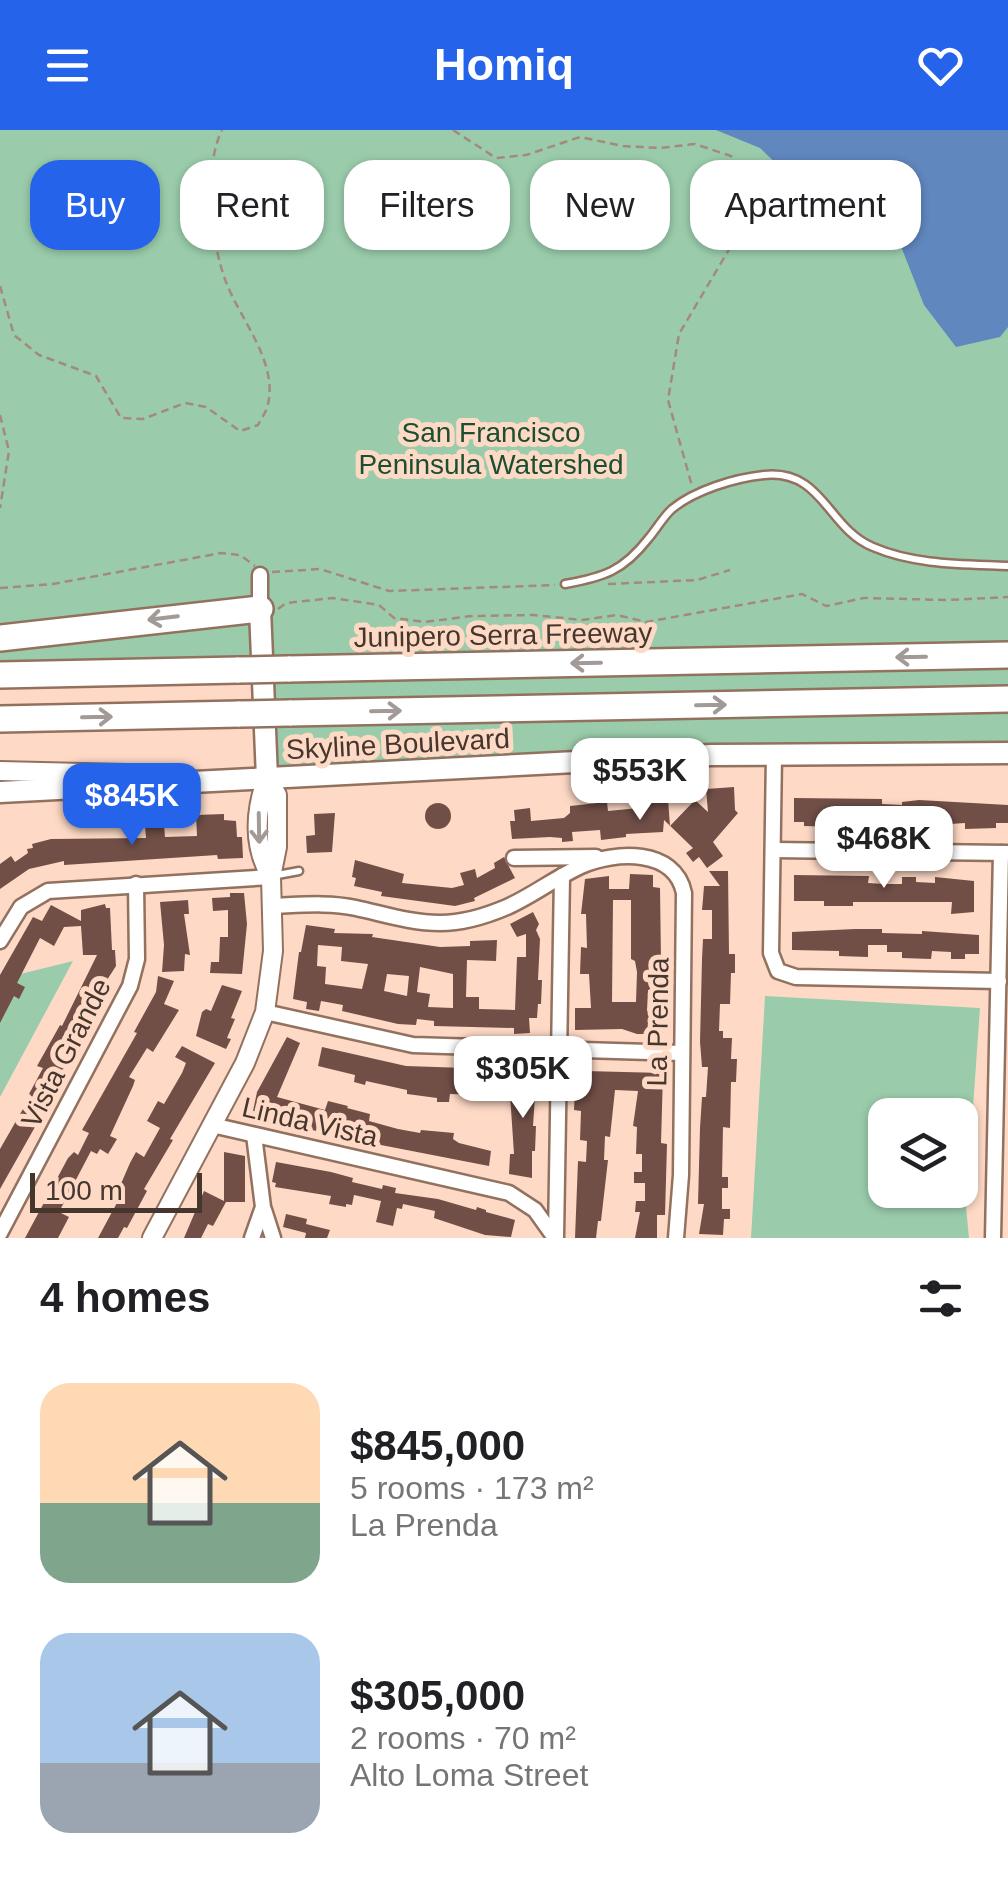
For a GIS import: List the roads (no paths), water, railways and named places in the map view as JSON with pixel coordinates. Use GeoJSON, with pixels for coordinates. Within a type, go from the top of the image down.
{"type":"FeatureCollection","features":[{"type":"Feature","properties":{"kind":"highway"},"geometry":{"type":"LineString","coordinates":[[0,638],[260,609]]}},
{"type":"Feature","properties":{"kind":"highway","name":"Junipero Serra Freeway"},"geometry":{"type":"LineString","coordinates":[[0,674],[1008,655]]}},
{"type":"Feature","properties":{"kind":"highway"},"geometry":{"type":"LineString","coordinates":[[0,718],[1008,699]]}},
{"type":"Feature","properties":{"kind":"main road"},"geometry":{"type":"LineString","coordinates":[[260,609],[267,778]]}},
{"type":"Feature","properties":{"kind":"main road","name":"Skyline Boulevard"},"geometry":{"type":"LineString","coordinates":[[0,792],[774,754],[1008,753]]}},
{"type":"Feature","properties":{"kind":"street"},"geometry":{"type":"LineString","coordinates":[[260,575],[260,609]]}},
{"type":"Feature","properties":{"kind":"street"},"geometry":{"type":"LineString","coordinates":[[774,754],[771,953],[778,971],[796,977],[999,982]]}},
{"type":"Feature","properties":{"kind":"street","name":"Skyline Boulevard"},"geometry":{"type":"LineString","coordinates":[[0,771],[200,776],[212,783]]}},
{"type":"Feature","properties":{"kind":"street"},"geometry":{"type":"LineString","coordinates":[[152,1238],[245,1063],[264,1012],[274,952],[271,877],[261,860],[258,815],[267,778]]}},
{"type":"Feature","properties":{"kind":"street"},"geometry":{"type":"LineString","coordinates":[[773,850],[1004,853],[994,1238]]}},
{"type":"Feature","properties":{"kind":"street","name":"La Prenda"},"geometry":{"type":"LineString","coordinates":[[514,858],[648,858],[662,861],[682,881],[682,1175],[676,1238]]}},
{"type":"Feature","properties":{"kind":"street","name":"La Prenda"},"geometry":{"type":"LineString","coordinates":[[272,906],[332,904],[417,922],[441,923],[499,910],[562,876],[594,862],[617,858]]}},
{"type":"Feature","properties":{"kind":"street"},"geometry":{"type":"LineString","coordinates":[[556,1238],[562,876]]}},
{"type":"Feature","properties":{"kind":"street"},"geometry":{"type":"LineString","coordinates":[[0,941],[22,907],[48,891],[271,877]]}},
{"type":"Feature","properties":{"kind":"street","name":"Vista Grande"},"geometry":{"type":"LineString","coordinates":[[0,1234],[130,986],[137,959],[136,884]]}},
{"type":"Feature","properties":{"kind":"street"},"geometry":{"type":"LineString","coordinates":[[264,1012],[412,1044],[682,1052]]}},
{"type":"Feature","properties":{"kind":"street","name":"Linda Vista"},"geometry":{"type":"LineString","coordinates":[[212,1126],[509,1193],[535,1210],[556,1238]]}},
{"type":"Feature","properties":{"kind":"street"},"geometry":{"type":"LineString","coordinates":[[254,1136],[263,1206],[272,1238]]}},
{"type":"Feature","properties":{"kind":"street"},"geometry":{"type":"LineString","coordinates":[[252,1238],[263,1206]]}},
{"type":"Feature","properties":{"kind":"lane"},"geometry":{"type":"LineString","coordinates":[[565,584],[603,577],[634,558],[672,510],[696,495],[763,475],[790,474],[809,485],[852,534],[870,546],[919,559],[1008,566]]}},
{"type":"Feature","properties":{"kind":"lane"},"geometry":{"type":"LineString","coordinates":[[271,877],[299,872]]}},
{"type":"Feature","properties":{"kind":"water"},"geometry":{"type":"Polygon","coordinates":[[[716,130],[1008,130],[1008,327],[1000,337],[956,347],[924,305],[902,250],[921,250],[921,160],[773,160],[760,148],[716,130]]]}},
{"type":"Feature","properties":{"kind":"park label","name":"San Francisco Peninsula Watershed"},"geometry":{"type":"Point","coordinates":[491,448]}}]}
